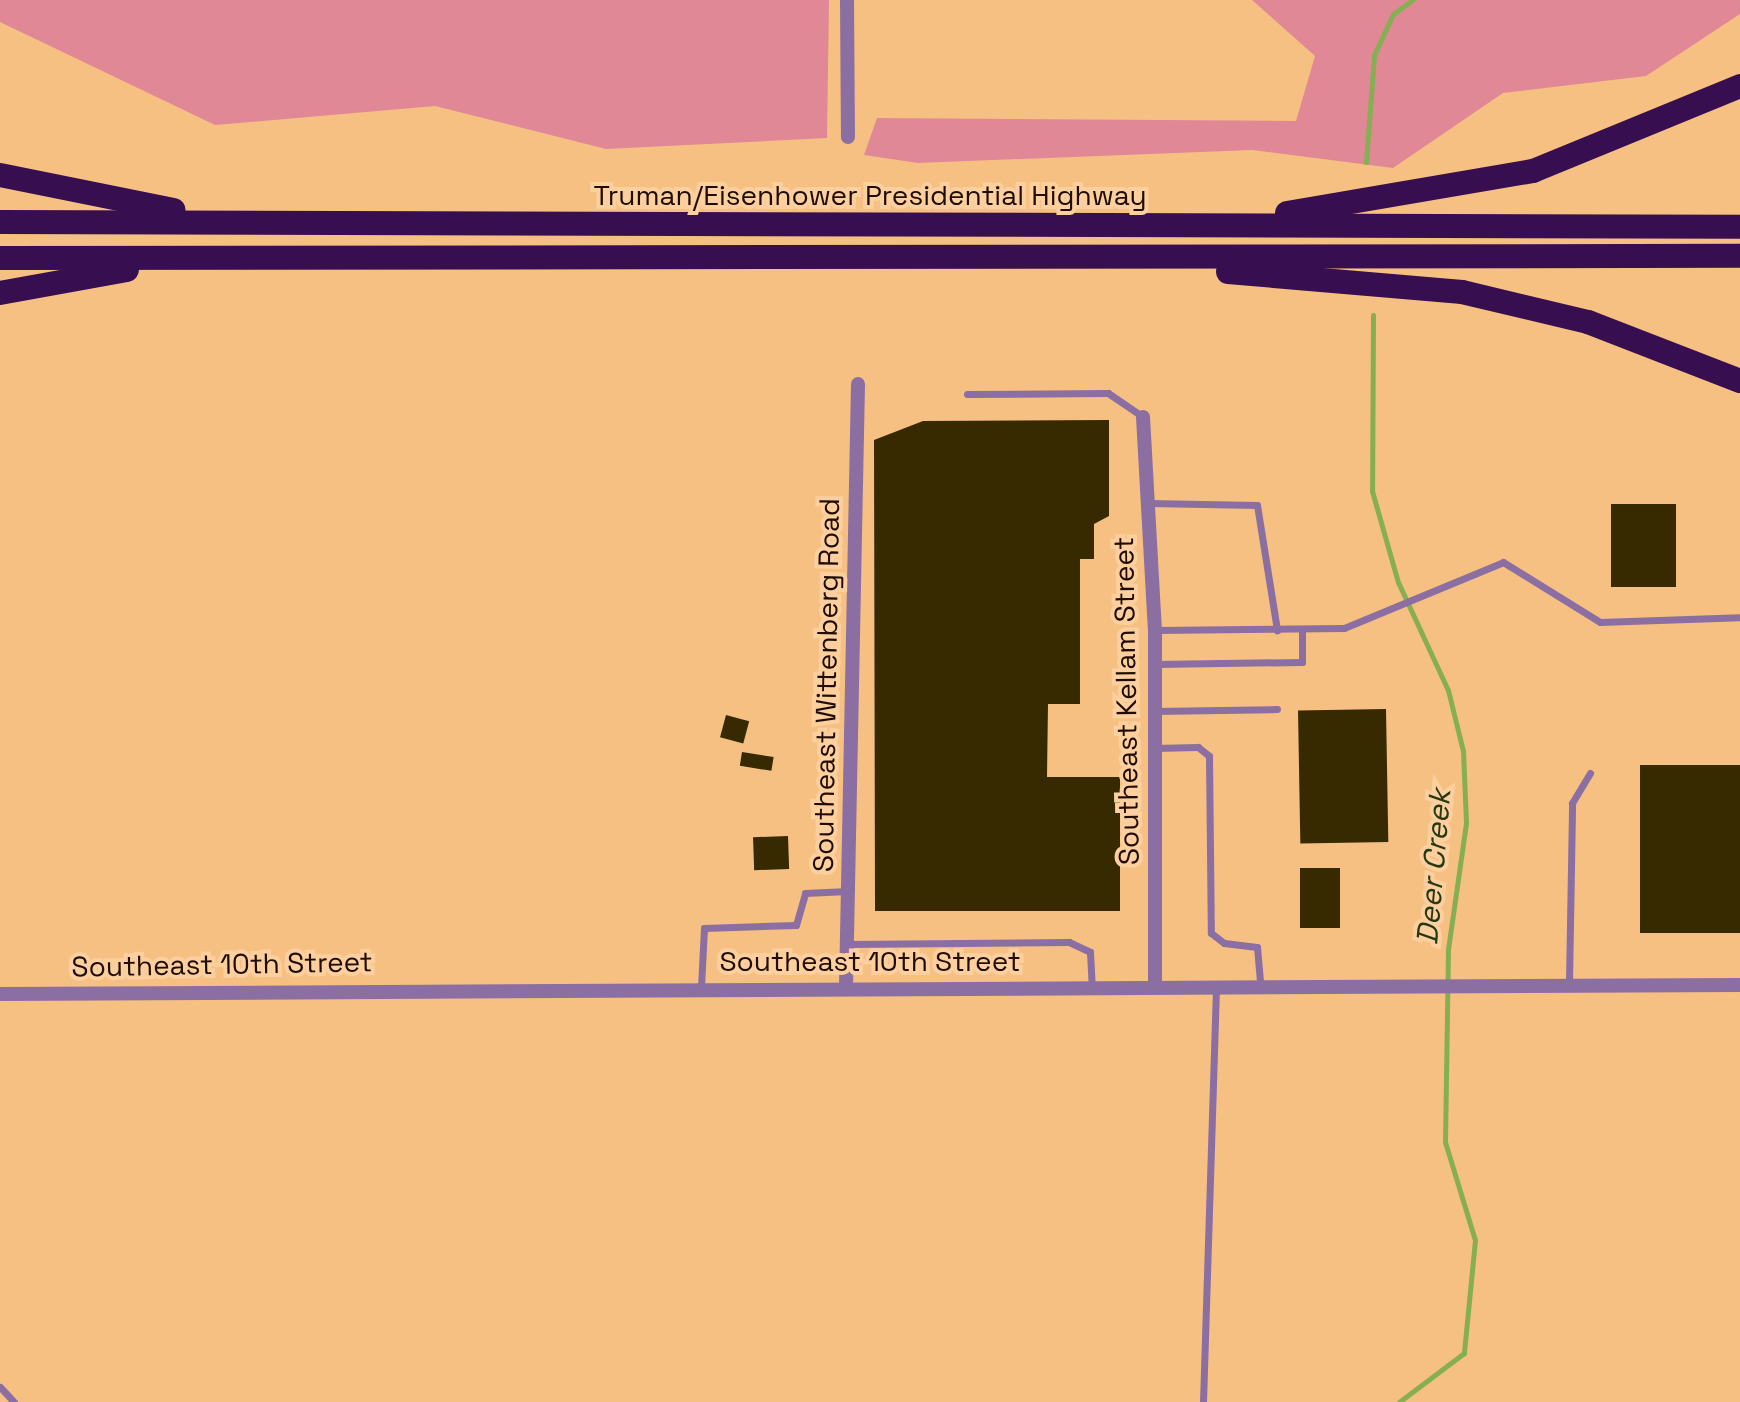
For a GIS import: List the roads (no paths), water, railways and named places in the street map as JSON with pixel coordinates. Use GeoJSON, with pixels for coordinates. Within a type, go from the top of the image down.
{"type":"FeatureCollection","features":[{"type":"Feature","properties":{"kind":"highway"},"geometry":{"type":"LineString","coordinates":[[1137,227],[1347,207],[1492,182],[1648,130],[1740,86]]}},
{"type":"Feature","properties":{"kind":"highway"},"geometry":{"type":"LineString","coordinates":[[0,175],[89,199],[288,223]]}},
{"type":"Feature","properties":{"kind":"highway","name":"Truman/Eisenhower Presidential Highway"},"geometry":{"type":"LineString","coordinates":[[0,222],[1740,227]]}},
{"type":"Feature","properties":{"kind":"highway"},"geometry":{"type":"LineString","coordinates":[[1050,256],[1462,292],[1588,322],[1740,381]]}},
{"type":"Feature","properties":{"kind":"highway"},"geometry":{"type":"LineString","coordinates":[[0,258],[1740,256]]}},
{"type":"Feature","properties":{"kind":"highway"},"geometry":{"type":"LineString","coordinates":[[0,293],[219,258]]}},
{"type":"Feature","properties":{"kind":"street"},"geometry":{"type":"LineString","coordinates":[[847,0],[848,137]]}},
{"type":"Feature","properties":{"kind":"street","name":"Southeast Wittenberg Road"},"geometry":{"type":"LineString","coordinates":[[846,987],[858,384]]}},
{"type":"Feature","properties":{"kind":"street","name":"Southeast Kellam Street"},"geometry":{"type":"LineString","coordinates":[[1143,417],[1155,630],[1155,985]]}},
{"type":"Feature","properties":{"kind":"street","name":"Southeast 10th Street"},"geometry":{"type":"LineString","coordinates":[[0,994],[1569,982],[1740,985]]}},
{"type":"Feature","properties":{"kind":"lane"},"geometry":{"type":"LineString","coordinates":[[967,394],[1108,393],[1143,417]]}},
{"type":"Feature","properties":{"kind":"lane"},"geometry":{"type":"LineString","coordinates":[[1148,503],[1257,505],[1277,630]]}},
{"type":"Feature","properties":{"kind":"lane"},"geometry":{"type":"LineString","coordinates":[[1155,630],[1302,630],[1360,624],[1503,562],[1600,622],[1740,617]]}},
{"type":"Feature","properties":{"kind":"lane"},"geometry":{"type":"LineString","coordinates":[[1155,664],[1302,662],[1302,630]]}},
{"type":"Feature","properties":{"kind":"lane"},"geometry":{"type":"LineString","coordinates":[[1154,711],[1277,709]]}},
{"type":"Feature","properties":{"kind":"lane"},"geometry":{"type":"LineString","coordinates":[[1154,748],[1198,747],[1209,756],[1211,933],[1224,943],[1257,947],[1260,984]]}},
{"type":"Feature","properties":{"kind":"lane"},"geometry":{"type":"LineString","coordinates":[[1569,982],[1572,803],[1590,773]]}},
{"type":"Feature","properties":{"kind":"lane"},"geometry":{"type":"LineString","coordinates":[[701,987],[704,928],[796,925],[805,893],[848,891]]}},
{"type":"Feature","properties":{"kind":"lane"},"geometry":{"type":"LineString","coordinates":[[847,944],[1069,942],[1090,952],[1092,985]]}},
{"type":"Feature","properties":{"kind":"lane"},"geometry":{"type":"LineString","coordinates":[[1203,1402],[1216,985]]}},
{"type":"Feature","properties":{"kind":"lane"},"geometry":{"type":"LineString","coordinates":[[0,1387],[14,1402]]}},
{"type":"Feature","properties":{"kind":"waterway","name":"Deer Creek"},"geometry":{"type":"LineString","coordinates":[[1366,162],[1374,55],[1393,14],[1412,0]]}},
{"type":"Feature","properties":{"kind":"waterway","name":"Deer Creek"},"geometry":{"type":"LineString","coordinates":[[1373,315],[1372,491],[1398,582],[1448,690],[1463,751],[1466,823],[1448,950],[1445,1142],[1475,1240],[1464,1353],[1399,1402]]}}]}
